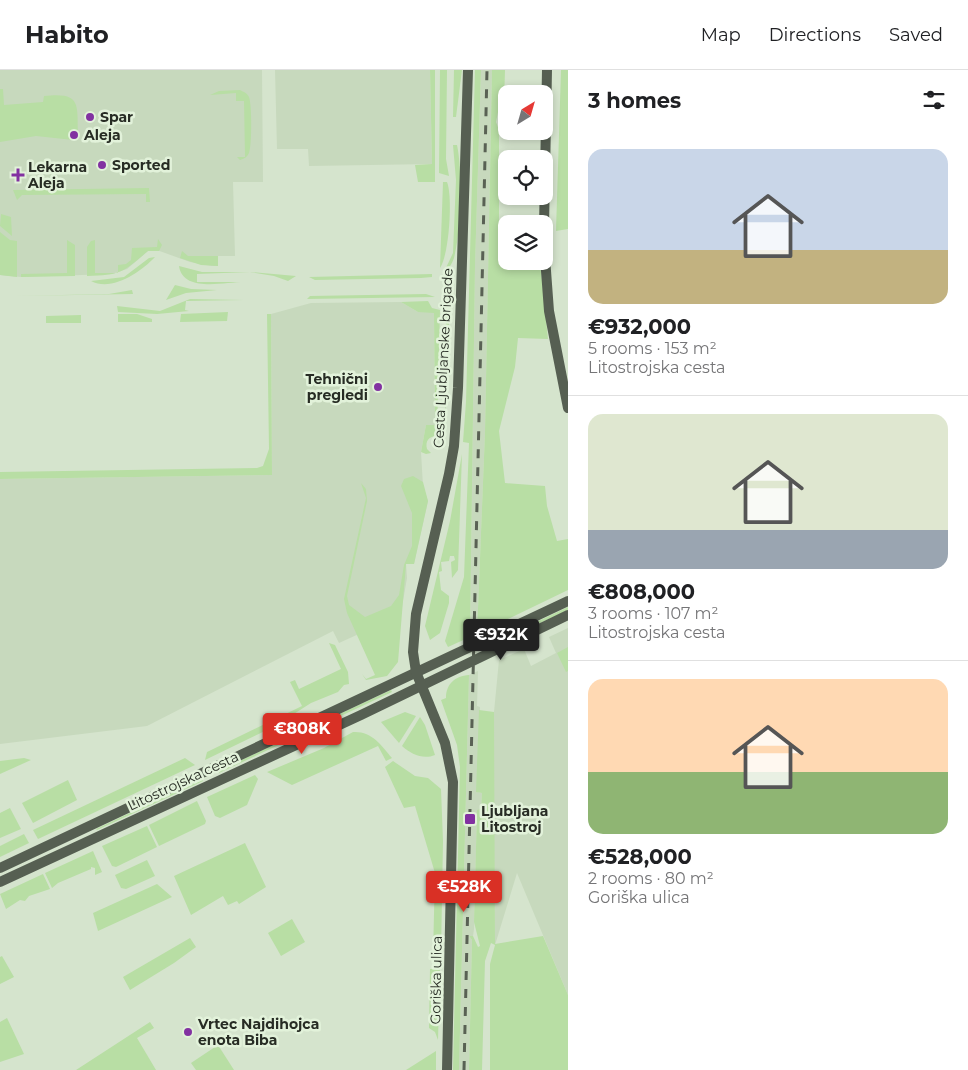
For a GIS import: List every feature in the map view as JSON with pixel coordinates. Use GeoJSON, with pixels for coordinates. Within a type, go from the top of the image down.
{"type":"FeatureCollection","features":[{"type":"Feature","properties":{"kind":"street","name":"Cesta Ljubljanske brigade"},"geometry":{"type":"LineString","coordinates":[[422,685],[416,672],[413,656],[415,622],[450,474],[454,446],[458,379],[468,70]]}},
{"type":"Feature","properties":{"kind":"street"},"geometry":{"type":"LineString","coordinates":[[544,215],[547,70]]}},
{"type":"Feature","properties":{"kind":"street"},"geometry":{"type":"LineString","coordinates":[[546,270],[549,311],[568,408]]}},
{"type":"Feature","properties":{"kind":"street","name":"Litostrojska cesta"},"geometry":{"type":"LineString","coordinates":[[0,868],[568,601]]}},
{"type":"Feature","properties":{"kind":"street","name":"Litostrojska cesta"},"geometry":{"type":"LineString","coordinates":[[0,882],[568,615]]}},
{"type":"Feature","properties":{"kind":"street","name":"Goriška ulica"},"geometry":{"type":"LineString","coordinates":[[422,685],[445,742],[453,782],[447,1070]]}},
{"type":"Feature","properties":{"kind":"shaded area"},"geometry":{"type":"Polygon","coordinates":[[[0,70],[262,70],[263,182],[233,182],[235,256],[218,256],[218,266],[212,266],[190,262],[154,249],[148,251],[127,269],[112,274],[21,277],[0,275],[0,70]]]}},
{"type":"Feature","properties":{"kind":"shaded area"},"geometry":{"type":"Polygon","coordinates":[[[275,70],[430,70],[432,164],[309,166],[308,149],[277,149],[275,70]]]}},
{"type":"Feature","properties":{"kind":"shaded area"},"geometry":{"type":"Polygon","coordinates":[[[481,70],[492,70],[485,432],[477,634],[470,637],[475,266],[481,70]]]}},
{"type":"Feature","properties":{"kind":"shaded area"},"geometry":{"type":"Polygon","coordinates":[[[401,302],[418,312],[434,312],[435,425],[426,425],[421,452],[423,486],[428,501],[414,564],[406,564],[407,578],[402,607],[361,633],[339,643],[333,631],[147,726],[0,744],[0,479],[272,475],[271,314],[311,303],[401,302]]]}},
{"type":"Feature","properties":{"kind":"shaded area"},"geometry":{"type":"Polygon","coordinates":[[[568,628],[568,995],[517,873],[495,945],[493,769],[494,712],[499,660],[524,649],[531,666],[556,653],[549,637],[568,628]]]}},
{"type":"Feature","properties":{"kind":"shaded area"},"geometry":{"type":"Polygon","coordinates":[[[478,671],[477,706],[480,707],[477,792],[482,793],[481,810],[477,810],[474,929],[473,936],[469,936],[472,940],[469,1070],[459,1070],[469,675],[478,671]]]}},
{"type":"Feature","properties":{"kind":"green space"},"geometry":{"type":"Polygon","coordinates":[[[430,70],[435,70],[435,182],[418,182],[415,165],[432,164],[430,70]]]}},
{"type":"Feature","properties":{"kind":"green space"},"geometry":{"type":"Polygon","coordinates":[[[440,70],[447,70],[446,159],[449,176],[439,173],[440,70]]]}},
{"type":"Feature","properties":{"kind":"green space"},"geometry":{"type":"Polygon","coordinates":[[[454,70],[462,70],[456,117],[453,117],[454,70]]]}},
{"type":"Feature","properties":{"kind":"green space"},"geometry":{"type":"Polygon","coordinates":[[[475,70],[481,70],[475,266],[470,637],[448,647],[445,641],[464,577],[469,443],[463,442],[466,402],[475,70]]]}},
{"type":"Feature","properties":{"kind":"green space"},"geometry":{"type":"Polygon","coordinates":[[[492,70],[505,70],[505,85],[498,85],[496,122],[499,140],[498,270],[541,270],[548,339],[518,338],[515,367],[499,431],[505,483],[545,486],[547,506],[557,541],[568,539],[568,590],[477,634],[485,432],[492,70]]]}},
{"type":"Feature","properties":{"kind":"green space"},"geometry":{"type":"Polygon","coordinates":[[[561,70],[568,70],[568,229],[556,231],[561,70]]]}},
{"type":"Feature","properties":{"kind":"green space"},"geometry":{"type":"Polygon","coordinates":[[[0,89],[3,89],[4,105],[43,102],[44,96],[56,95],[71,98],[77,108],[78,136],[73,140],[36,136],[0,142],[0,89]]]}},
{"type":"Feature","properties":{"kind":"green space"},"geometry":{"type":"Polygon","coordinates":[[[240,90],[249,97],[251,108],[251,142],[249,153],[245,158],[240,160],[237,157],[245,157],[244,101],[236,101],[236,93],[210,95],[219,91],[240,90]]]}},
{"type":"Feature","properties":{"kind":"green space"},"geometry":{"type":"Polygon","coordinates":[[[453,145],[457,145],[459,157],[461,186],[460,218],[454,258],[450,267],[443,274],[453,253],[456,180],[453,145]]]}},
{"type":"Feature","properties":{"kind":"green space"},"geometry":{"type":"Polygon","coordinates":[[[443,182],[447,182],[449,189],[450,212],[446,251],[440,268],[443,182]]]}},
{"type":"Feature","properties":{"kind":"green space"},"geometry":{"type":"Polygon","coordinates":[[[149,188],[150,202],[146,202],[146,194],[22,195],[17,200],[13,190],[149,188]]]}},
{"type":"Feature","properties":{"kind":"green space"},"geometry":{"type":"Polygon","coordinates":[[[1,214],[11,217],[12,236],[0,226],[1,214]]]}},
{"type":"Feature","properties":{"kind":"green space"},"geometry":{"type":"Polygon","coordinates":[[[0,232],[10,240],[17,241],[17,277],[0,275],[0,232]]]}},
{"type":"Feature","properties":{"kind":"green space"},"geometry":{"type":"Polygon","coordinates":[[[158,239],[162,245],[159,251],[148,251],[127,268],[118,272],[118,265],[126,264],[131,260],[132,248],[157,247],[158,239]]]}},
{"type":"Feature","properties":{"kind":"green space"},"geometry":{"type":"Polygon","coordinates":[[[67,240],[75,245],[75,276],[21,277],[21,274],[67,273],[67,240]]]}},
{"type":"Feature","properties":{"kind":"green space"},"geometry":{"type":"Polygon","coordinates":[[[95,240],[95,273],[116,273],[87,276],[87,247],[91,241],[95,240]]]}},
{"type":"Feature","properties":{"kind":"green space"},"geometry":{"type":"Polygon","coordinates":[[[182,251],[188,256],[218,256],[218,266],[201,265],[180,258],[182,251]]]}},
{"type":"Feature","properties":{"kind":"green space"},"geometry":{"type":"Polygon","coordinates":[[[155,257],[142,269],[126,279],[108,284],[99,284],[91,281],[124,277],[149,258],[155,257]]]}},
{"type":"Feature","properties":{"kind":"green space"},"geometry":{"type":"Polygon","coordinates":[[[179,266],[202,272],[250,272],[197,274],[197,282],[244,282],[206,284],[196,283],[188,280],[182,274],[179,266]]]}},
{"type":"Feature","properties":{"kind":"green space"},"geometry":{"type":"Polygon","coordinates":[[[250,272],[296,276],[288,281],[274,276],[250,272]]]}},
{"type":"Feature","properties":{"kind":"green space"},"geometry":{"type":"Polygon","coordinates":[[[432,274],[432,277],[421,278],[315,280],[309,277],[432,274]]]}},
{"type":"Feature","properties":{"kind":"green space"},"geometry":{"type":"Polygon","coordinates":[[[175,285],[191,289],[217,290],[186,293],[166,300],[175,285]]]}},
{"type":"Feature","properties":{"kind":"green space"},"geometry":{"type":"Polygon","coordinates":[[[132,290],[133,294],[16,296],[109,294],[132,290]]]}},
{"type":"Feature","properties":{"kind":"green space"},"geometry":{"type":"Polygon","coordinates":[[[426,294],[435,297],[307,299],[310,296],[426,294]]]}},
{"type":"Feature","properties":{"kind":"green space"},"geometry":{"type":"Polygon","coordinates":[[[190,299],[244,300],[186,301],[185,310],[189,311],[157,314],[118,312],[117,306],[160,311],[190,299]]]}},
{"type":"Feature","properties":{"kind":"green space"},"geometry":{"type":"Polygon","coordinates":[[[428,301],[432,308],[440,310],[437,436],[428,440],[427,449],[431,453],[426,454],[421,452],[426,425],[435,425],[434,313],[418,312],[401,302],[428,301]]]}},
{"type":"Feature","properties":{"kind":"green space"},"geometry":{"type":"Polygon","coordinates":[[[446,311],[449,320],[445,429],[446,311]]]}},
{"type":"Feature","properties":{"kind":"green space"},"geometry":{"type":"Polygon","coordinates":[[[228,312],[227,321],[180,322],[181,314],[228,312]]]}},
{"type":"Feature","properties":{"kind":"green space"},"geometry":{"type":"Polygon","coordinates":[[[118,314],[137,314],[152,319],[152,322],[118,322],[118,314]]]}},
{"type":"Feature","properties":{"kind":"green space"},"geometry":{"type":"Polygon","coordinates":[[[267,314],[271,314],[272,475],[0,479],[0,472],[257,468],[263,466],[269,449],[267,314]]]}},
{"type":"Feature","properties":{"kind":"green space"},"geometry":{"type":"Polygon","coordinates":[[[81,315],[81,323],[46,323],[46,316],[81,315]]]}},
{"type":"Feature","properties":{"kind":"green space"},"geometry":{"type":"Polygon","coordinates":[[[462,454],[458,570],[452,578],[451,562],[455,560],[454,556],[450,556],[449,561],[441,562],[442,571],[439,572],[441,590],[449,596],[449,603],[440,633],[430,640],[425,626],[450,521],[462,454]]]}},
{"type":"Feature","properties":{"kind":"green space"},"geometry":{"type":"Polygon","coordinates":[[[413,476],[423,482],[428,501],[414,564],[406,564],[398,662],[387,676],[366,680],[362,674],[366,679],[375,675],[347,613],[344,599],[366,498],[361,483],[366,489],[367,501],[347,596],[349,605],[365,617],[391,606],[399,595],[404,565],[412,546],[412,513],[401,486],[404,479],[413,476]]]}},
{"type":"Feature","properties":{"kind":"green space"},"geometry":{"type":"Polygon","coordinates":[[[568,607],[568,610],[482,650],[482,648],[568,607]]]}},
{"type":"Feature","properties":{"kind":"green space"},"geometry":{"type":"Polygon","coordinates":[[[329,643],[335,645],[348,672],[349,684],[344,685],[338,692],[311,703],[275,726],[205,760],[207,752],[302,706],[290,682],[295,680],[299,689],[341,669],[329,643]]]}},
{"type":"Feature","properties":{"kind":"green space"},"geometry":{"type":"Polygon","coordinates":[[[568,647],[568,671],[566,672],[557,653],[568,647]]]}},
{"type":"Feature","properties":{"kind":"green space"},"geometry":{"type":"Polygon","coordinates":[[[469,675],[459,1070],[453,1070],[460,767],[457,745],[441,700],[446,698],[446,693],[452,682],[460,677],[469,675]]]}},
{"type":"Feature","properties":{"kind":"green space"},"geometry":{"type":"Polygon","coordinates":[[[391,690],[392,692],[219,773],[218,771],[391,690]]]}},
{"type":"Feature","properties":{"kind":"green space"},"geometry":{"type":"Polygon","coordinates":[[[479,710],[494,712],[495,944],[543,936],[568,995],[568,1070],[490,1070],[490,964],[495,945],[491,943],[485,961],[482,1070],[469,1070],[472,940],[469,936],[473,936],[478,947],[480,946],[474,922],[477,810],[481,809],[482,793],[476,792],[479,710]]]}},
{"type":"Feature","properties":{"kind":"green space"},"geometry":{"type":"Polygon","coordinates":[[[405,712],[416,716],[399,743],[381,722],[405,712]]]}},
{"type":"Feature","properties":{"kind":"green space"},"geometry":{"type":"Polygon","coordinates":[[[420,717],[425,725],[435,755],[426,757],[417,755],[402,746],[420,717]]]}},
{"type":"Feature","properties":{"kind":"green space"},"geometry":{"type":"Polygon","coordinates":[[[353,732],[360,732],[371,736],[392,758],[386,761],[378,746],[292,785],[267,772],[324,748],[353,732]]]}},
{"type":"Feature","properties":{"kind":"green space"},"geometry":{"type":"Polygon","coordinates":[[[24,758],[31,760],[0,774],[0,761],[24,758]]]}},
{"type":"Feature","properties":{"kind":"green space"},"geometry":{"type":"Polygon","coordinates":[[[185,758],[195,765],[38,839],[33,830],[185,758]]]}},
{"type":"Feature","properties":{"kind":"green space"},"geometry":{"type":"Polygon","coordinates":[[[393,761],[415,776],[428,778],[441,789],[443,841],[441,953],[433,955],[435,873],[415,806],[404,808],[385,767],[393,761]]]}},
{"type":"Feature","properties":{"kind":"green space"},"geometry":{"type":"Polygon","coordinates":[[[255,775],[258,779],[247,805],[220,818],[215,816],[207,797],[255,775]]]}},
{"type":"Feature","properties":{"kind":"green space"},"geometry":{"type":"Polygon","coordinates":[[[202,779],[203,781],[96,829],[202,779]]]}},
{"type":"Feature","properties":{"kind":"green space"},"geometry":{"type":"Polygon","coordinates":[[[68,780],[77,800],[33,823],[22,803],[68,780]]]}},
{"type":"Feature","properties":{"kind":"green space"},"geometry":{"type":"Polygon","coordinates":[[[197,801],[206,821],[205,824],[159,846],[149,825],[197,801]]]}},
{"type":"Feature","properties":{"kind":"green space"},"geometry":{"type":"Polygon","coordinates":[[[10,808],[21,829],[0,838],[0,813],[10,808]]]}},
{"type":"Feature","properties":{"kind":"green space"},"geometry":{"type":"Polygon","coordinates":[[[147,826],[157,847],[116,867],[112,866],[102,846],[147,826]]]}},
{"type":"Feature","properties":{"kind":"green space"},"geometry":{"type":"Polygon","coordinates":[[[24,834],[29,843],[0,857],[0,846],[24,834]]]}},
{"type":"Feature","properties":{"kind":"green space"},"geometry":{"type":"Polygon","coordinates":[[[245,843],[266,887],[239,904],[237,901],[228,905],[223,896],[191,915],[174,876],[245,843]]]}},
{"type":"Feature","properties":{"kind":"green space"},"geometry":{"type":"Polygon","coordinates":[[[93,851],[102,872],[95,875],[95,868],[91,867],[91,869],[58,883],[52,888],[45,873],[93,851]]]}},
{"type":"Feature","properties":{"kind":"green space"},"geometry":{"type":"Polygon","coordinates":[[[147,860],[155,876],[126,889],[121,888],[115,875],[147,860]]]}},
{"type":"Feature","properties":{"kind":"green space"},"geometry":{"type":"Polygon","coordinates":[[[43,874],[50,889],[29,896],[25,901],[20,900],[6,909],[0,894],[43,874]]]}},
{"type":"Feature","properties":{"kind":"green space"},"geometry":{"type":"Polygon","coordinates":[[[157,884],[172,897],[98,931],[93,913],[157,884]]]}},
{"type":"Feature","properties":{"kind":"green space"},"geometry":{"type":"Polygon","coordinates":[[[292,919],[305,942],[281,956],[268,933],[292,919]]]}},
{"type":"Feature","properties":{"kind":"green space"},"geometry":{"type":"Polygon","coordinates":[[[190,938],[196,947],[130,990],[123,977],[190,938]]]}},
{"type":"Feature","properties":{"kind":"green space"},"geometry":{"type":"Polygon","coordinates":[[[2,956],[14,977],[0,984],[0,957],[2,956]]]}},
{"type":"Feature","properties":{"kind":"green space"},"geometry":{"type":"Polygon","coordinates":[[[440,968],[438,1040],[435,1032],[429,1028],[430,969],[440,968]]]}},
{"type":"Feature","properties":{"kind":"green space"},"geometry":{"type":"Polygon","coordinates":[[[7,1018],[24,1054],[0,1062],[0,1022],[7,1018]]]}},
{"type":"Feature","properties":{"kind":"green space"},"geometry":{"type":"Polygon","coordinates":[[[150,1022],[154,1028],[137,1038],[156,1070],[76,1070],[150,1022]]]}},
{"type":"Feature","properties":{"kind":"green space"},"geometry":{"type":"Polygon","coordinates":[[[218,1045],[234,1070],[196,1070],[191,1063],[218,1045]]]}},
{"type":"Feature","properties":{"kind":"green space"},"geometry":{"type":"Polygon","coordinates":[[[436,1051],[436,1070],[406,1070],[436,1051]]]}},
{"type":"Feature","properties":{"kind":"railway"},"geometry":{"type":"LineString","coordinates":[[464,1070],[487,70]]}},
{"type":"Feature","properties":{"kind":"place","name":"Spar"},"geometry":{"type":"Point","coordinates":[90,117]}},
{"type":"Feature","properties":{"kind":"place","name":"Aleja"},"geometry":{"type":"Point","coordinates":[74,135]}},
{"type":"Feature","properties":{"kind":"place","name":"Sported"},"geometry":{"type":"Point","coordinates":[102,165]}},
{"type":"Feature","properties":{"kind":"place","name":"Lekarna Aleja"},"geometry":{"type":"Point","coordinates":[18,175]}},
{"type":"Feature","properties":{"kind":"place","name":"Tehnični pregledi"},"geometry":{"type":"Point","coordinates":[378,387]}},
{"type":"Feature","properties":{"kind":"place","name":"Ljubljana Litostroj"},"geometry":{"type":"Point","coordinates":[470,819]}},
{"type":"Feature","properties":{"kind":"place","name":"Vrtec Najdihojca enota Biba"},"geometry":{"type":"Point","coordinates":[188,1032]}}]}
